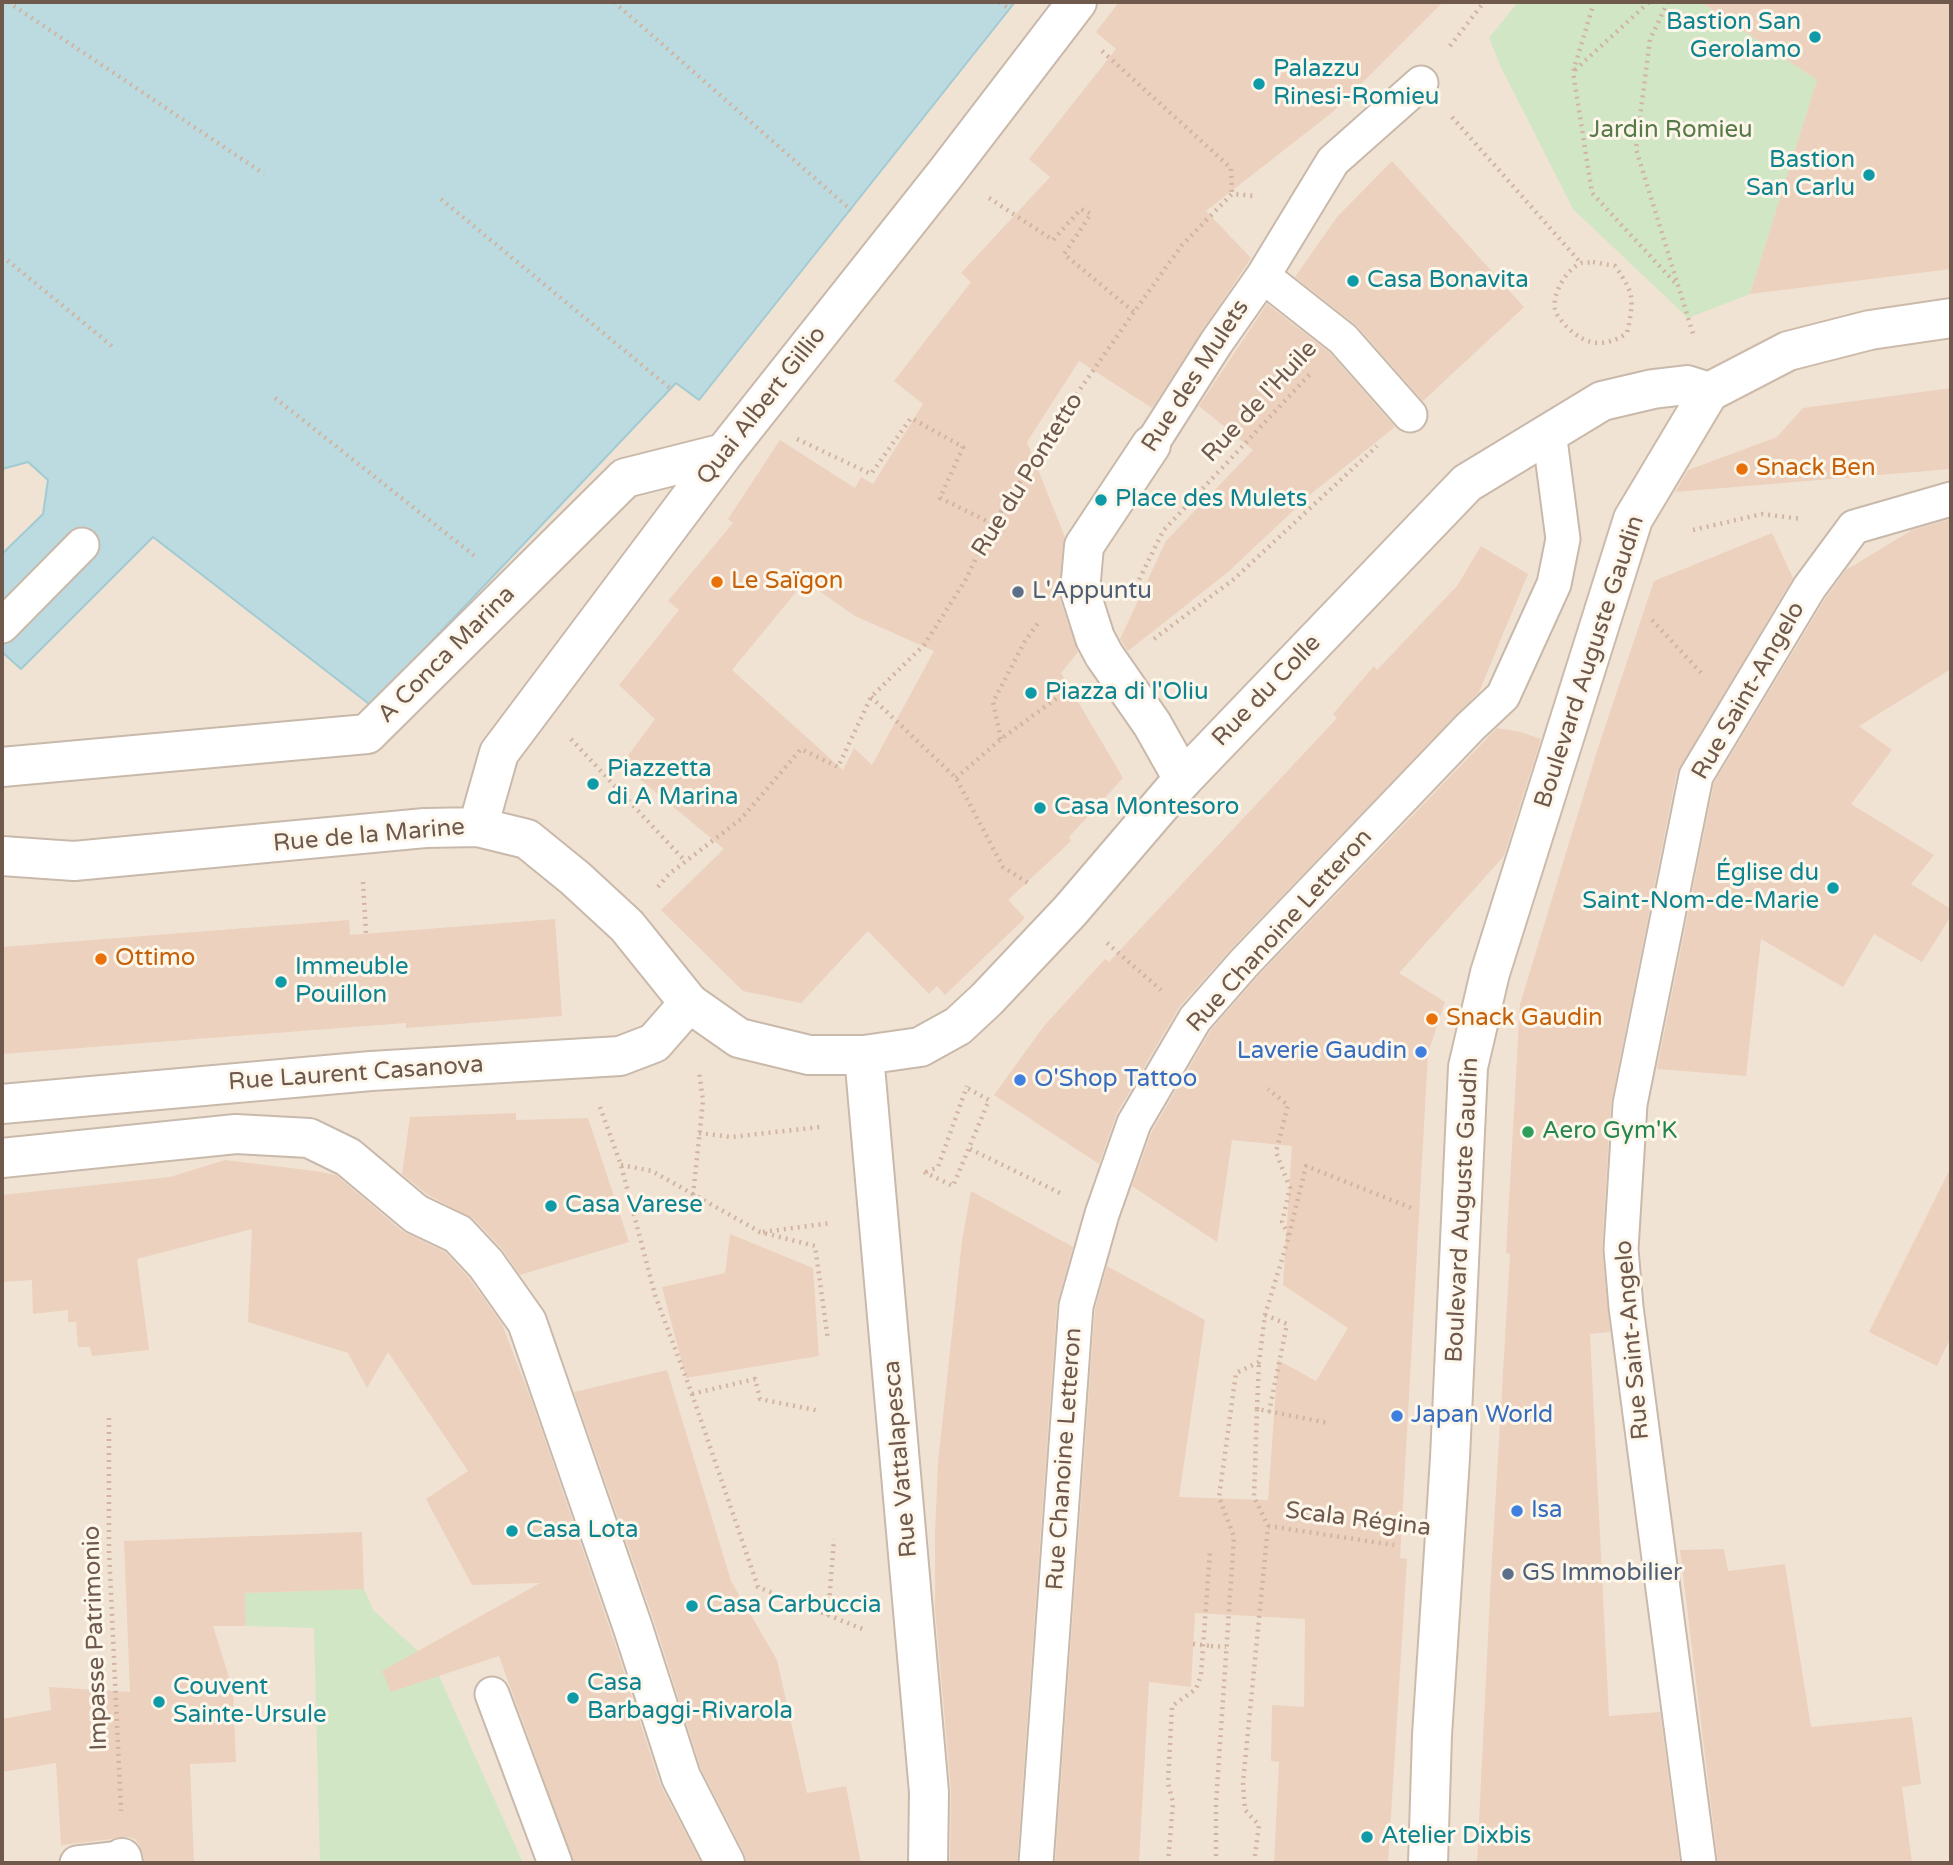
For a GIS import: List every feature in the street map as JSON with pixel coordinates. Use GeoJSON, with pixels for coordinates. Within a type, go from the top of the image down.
{"type":"FeatureCollection","features":[{"type":"Feature","properties":{"kind":"street","name":"Quai Albert Gillio"},"geometry":{"type":"LineString","coordinates":[[478,827],[499,753],[724,453],[946,173],[1071,9]]}},
{"type":"Feature","properties":{"kind":"street"},"geometry":{"type":"LineString","coordinates":[[1709,392],[1788,351],[1870,330],[1951,318]]}},
{"type":"Feature","properties":{"kind":"street","name":"Rue du Colle"},"geometry":{"type":"LineString","coordinates":[[864,1055],[920,1047],[958,1026],[987,999],[1070,911],[1183,779],[1467,483],[1602,401],[1653,389],[1687,386],[1709,392]]}},
{"type":"Feature","properties":{"kind":"street","name":"Boulevard Auguste Gaudin"},"geometry":{"type":"LineString","coordinates":[[1428,1863],[1432,1735],[1468,1067],[1482,1004],[1633,519],[1709,392]]}},
{"type":"Feature","properties":{"kind":"street","name":"Rue des Mulets"},"geometry":{"type":"LineString","coordinates":[[1151,445],[1084,545],[1080,591],[1095,638],[1152,724],[1183,779]]}},
{"type":"Feature","properties":{"kind":"street","name":"A Conca Marina"},"geometry":{"type":"LineString","coordinates":[[2,767],[367,734],[625,478],[724,453]]}},
{"type":"Feature","properties":{"kind":"street","name":"Rue de la Marine"},"geometry":{"type":"LineString","coordinates":[[2,856],[74,861],[425,828],[478,827],[527,839],[627,926],[690,1003],[739,1038],[809,1055],[864,1055]]}},
{"type":"Feature","properties":{"kind":"street","name":"Rue Laurent Casanova"},"geometry":{"type":"LineString","coordinates":[[2,1104],[372,1071],[620,1056],[654,1043],[690,1003]]}},
{"type":"Feature","properties":{"kind":"street","name":"Rue Vattalapesca"},"geometry":{"type":"LineString","coordinates":[[864,1055],[918,1651],[929,1792],[928,1863]]}},
{"type":"Feature","properties":{"kind":"street"},"geometry":{"type":"LineString","coordinates":[[2,1158],[236,1134],[309,1138],[348,1157],[416,1214],[458,1234],[486,1264],[527,1322],[633,1628],[681,1777],[725,1863]]}},
{"type":"Feature","properties":{"kind":"lane","name":"Rue des Mulets"},"geometry":{"type":"LineString","coordinates":[[1151,445],[1216,343],[1263,276],[1333,161],[1422,83]]}},
{"type":"Feature","properties":{"kind":"lane"},"geometry":{"type":"LineString","coordinates":[[1263,276],[1343,339],[1410,415]]}},
{"type":"Feature","properties":{"kind":"lane","name":"Rue Chanoine Letteron"},"geometry":{"type":"LineString","coordinates":[[1035,1863],[1076,1306],[1102,1214],[1134,1124],[1195,1018],[1264,942],[1503,696],[1554,584],[1563,538],[1549,432]]}},
{"type":"Feature","properties":{"kind":"lane"},"geometry":{"type":"LineString","coordinates":[[1854,527],[1951,499]]}},
{"type":"Feature","properties":{"kind":"lane","name":"Rue Saint-Angelo"},"geometry":{"type":"LineString","coordinates":[[1699,1863],[1641,1435],[1621,1249],[1630,1104],[1696,776],[1808,588],[1854,527]]}},
{"type":"Feature","properties":{"kind":"lane"},"geometry":{"type":"LineString","coordinates":[[2,626],[82,545]]}},
{"type":"Feature","properties":{"kind":"lane"},"geometry":{"type":"LineString","coordinates":[[492,1694],[555,1863]]}},
{"type":"Feature","properties":{"kind":"lane"},"geometry":{"type":"LineString","coordinates":[[77,1863],[123,1861]]}},
{"type":"Feature","properties":{"kind":"path"},"geometry":{"type":"LineString","coordinates":[[8,2],[264,173]]}},
{"type":"Feature","properties":{"kind":"path"},"geometry":{"type":"LineString","coordinates":[[614,2],[851,210]]}},
{"type":"Feature","properties":{"kind":"path"},"geometry":{"type":"LineString","coordinates":[[1484,2],[1422,83],[1581,263]]}},
{"type":"Feature","properties":{"kind":"path"},"geometry":{"type":"LineString","coordinates":[[1594,2],[1573,72],[1592,193],[1679,288],[1636,149],[1650,39],[1668,2]]}},
{"type":"Feature","properties":{"kind":"path"},"geometry":{"type":"LineString","coordinates":[[1573,72],[1649,2]]}},
{"type":"Feature","properties":{"kind":"path"},"geometry":{"type":"LineString","coordinates":[[1071,9],[1231,168],[1232,194],[1257,196]]}},
{"type":"Feature","properties":{"kind":"path"},"geometry":{"type":"LineString","coordinates":[[946,173],[1054,240],[1081,209],[1091,214],[1064,254],[1133,312]]}},
{"type":"Feature","properties":{"kind":"path","name":"Rue du Pontetto"},"geometry":{"type":"LineString","coordinates":[[669,874],[741,819],[801,749],[838,766],[871,697],[924,645],[965,581],[993,524],[1069,405],[1133,312],[1182,245],[1232,194]]}},
{"type":"Feature","properties":{"kind":"path"},"geometry":{"type":"LineString","coordinates":[[441,199],[671,389]]}},
{"type":"Feature","properties":{"kind":"path"},"geometry":{"type":"LineString","coordinates":[[2,256],[112,346]]}},
{"type":"Feature","properties":{"kind":"path"},"geometry":{"type":"LineString","coordinates":[[1581,263],[1615,266],[1630,286],[1633,306],[1627,333],[1615,341],[1600,343],[1579,339],[1564,324],[1555,309],[1559,283],[1581,263]]}},
{"type":"Feature","properties":{"kind":"path","name":"Rue de l'Huile"},"geometry":{"type":"LineString","coordinates":[[1132,593],[1163,531],[1343,339]]}},
{"type":"Feature","properties":{"kind":"path"},"geometry":{"type":"LineString","coordinates":[[275,398],[486,564]]}},
{"type":"Feature","properties":{"kind":"path"},"geometry":{"type":"LineString","coordinates":[[1148,643],[1234,579],[1410,415]]}},
{"type":"Feature","properties":{"kind":"path"},"geometry":{"type":"LineString","coordinates":[[752,418],[871,474],[911,418],[963,447],[940,498],[993,524]]}},
{"type":"Feature","properties":{"kind":"path"},"geometry":{"type":"LineString","coordinates":[[1693,530],[1762,514],[1854,527]]}},
{"type":"Feature","properties":{"kind":"path"},"geometry":{"type":"LineString","coordinates":[[1613,578],[1735,709]]}},
{"type":"Feature","properties":{"kind":"path"},"geometry":{"type":"LineString","coordinates":[[1001,739],[993,702],[1038,622]]}},
{"type":"Feature","properties":{"kind":"path"},"geometry":{"type":"LineString","coordinates":[[956,778],[1001,739],[1076,685]]}},
{"type":"Feature","properties":{"kind":"path"},"geometry":{"type":"LineString","coordinates":[[871,697],[956,778],[1003,867],[1070,911],[1195,1018]]}},
{"type":"Feature","properties":{"kind":"path"},"geometry":{"type":"LineString","coordinates":[[535,705],[685,861]]}},
{"type":"Feature","properties":{"kind":"path"},"geometry":{"type":"LineString","coordinates":[[690,1003],[703,1101],[693,1195]]}},
{"type":"Feature","properties":{"kind":"path"},"geometry":{"type":"LineString","coordinates":[[925,1173],[938,1167],[967,1088],[958,1026]]}},
{"type":"Feature","properties":{"kind":"path"},"geometry":{"type":"LineString","coordinates":[[916,1168],[953,1186],[989,1100],[967,1088]]}},
{"type":"Feature","properties":{"kind":"path"},"geometry":{"type":"LineString","coordinates":[[1268,1089],[1288,1105],[1276,1152],[1290,1188],[1282,1222],[1289,1236]]}},
{"type":"Feature","properties":{"kind":"path"},"geometry":{"type":"LineString","coordinates":[[699,1133],[731,1137],[829,1125],[872,1123]]}},
{"type":"Feature","properties":{"kind":"path"},"geometry":{"type":"LineString","coordinates":[[970,1149],[1031,1179]]}},
{"type":"Feature","properties":{"kind":"path"},"geometry":{"type":"LineString","coordinates":[[828,1340],[815,1246],[760,1233],[652,1171],[621,1165],[655,1294],[758,1587],[918,1651]]}},
{"type":"Feature","properties":{"kind":"path"},"geometry":{"type":"LineString","coordinates":[[1254,1863],[1258,1825],[1245,1810],[1243,1783],[1268,1526],[1254,1497],[1259,1362],[1265,1315],[1289,1236],[1306,1166],[1460,1228]]}},
{"type":"Feature","properties":{"kind":"path"},"geometry":{"type":"LineString","coordinates":[[760,1233],[839,1222]]}},
{"type":"Feature","properties":{"kind":"path"},"geometry":{"type":"LineString","coordinates":[[1265,1315],[1287,1324],[1269,1412]]}},
{"type":"Feature","properties":{"kind":"path"},"geometry":{"type":"LineString","coordinates":[[1216,1863],[1216,1803],[1234,1537],[1219,1497],[1236,1373],[1259,1362]]}},
{"type":"Feature","properties":{"kind":"path"},"geometry":{"type":"LineString","coordinates":[[692,1394],[755,1379],[760,1399],[820,1411]]}},
{"type":"Feature","properties":{"kind":"path"},"geometry":{"type":"LineString","coordinates":[[1257,1409],[1328,1423]]}},
{"type":"Feature","properties":{"kind":"path","name":"Impasse Patrimonio"},"geometry":{"type":"LineString","coordinates":[[109,1418],[108,1550],[123,1861]]}},
{"type":"Feature","properties":{"kind":"path","name":"Scala Régina"},"geometry":{"type":"LineString","coordinates":[[1268,1526],[1407,1547],[1444,1548]]}},
{"type":"Feature","properties":{"kind":"path"},"geometry":{"type":"LineString","coordinates":[[828,1616],[834,1539]]}},
{"type":"Feature","properties":{"kind":"path"},"geometry":{"type":"LineString","coordinates":[[1168,1863],[1173,1803],[1168,1783],[1172,1706],[1196,1689],[1200,1675],[1210,1551]]}},
{"type":"Feature","properties":{"kind":"path"},"geometry":{"type":"LineString","coordinates":[[1193,1644],[1226,1647]]}},
{"type":"Feature","properties":{"kind":"shaded area"},"geometry":{"type":"Polygon","coordinates":[[[1015,2],[1951,2],[1951,1863],[2,1863],[2,652],[21,669],[153,537],[372,706],[677,383],[699,400],[1015,2]]]}},
{"type":"Feature","properties":{"kind":"shaded area"},"geometry":{"type":"Polygon","coordinates":[[[28,462],[48,480],[43,514],[2,554],[2,469],[28,462]]]}},
{"type":"Feature","properties":{"kind":"green space","name":"Jardin Romieu"},"geometry":{"type":"Polygon","coordinates":[[[1518,2],[1708,2],[1705,5],[1817,80],[1750,294],[1688,318],[1573,209],[1489,38],[1518,2]]]}},
{"type":"Feature","properties":{"kind":"green space"},"geometry":{"type":"Polygon","coordinates":[[[364,1589],[373,1610],[418,1651],[439,1676],[523,1863],[320,1863],[314,1628],[246,1626],[245,1593],[364,1589]]]}},
{"type":"Feature","properties":{"kind":"water"},"geometry":{"type":"Polygon","coordinates":[[[2,2],[1015,2],[699,400],[676,383],[395,680],[373,707],[153,537],[21,669],[2,652],[2,554],[43,514],[48,480],[28,462],[2,469],[2,2]]]}},
{"type":"Feature","properties":{"kind":"building"},"geometry":{"type":"Polygon","coordinates":[[[1119,2],[1443,2],[1334,111],[1206,211],[1251,258],[1152,408],[1079,361],[1027,442],[1065,537],[1059,597],[1078,652],[1061,673],[1123,778],[1069,837],[1071,841],[1008,900],[1025,918],[945,995],[937,986],[929,994],[868,931],[801,1003],[743,991],[661,910],[724,849],[622,764],[655,719],[619,685],[679,610],[668,601],[733,523],[728,519],[780,440],[855,488],[861,477],[873,484],[923,404],[894,381],[971,282],[961,273],[1050,177],[1029,159],[1116,49],[1096,32],[1119,2]],[[805,581],[732,670],[843,770],[854,748],[872,765],[934,651],[855,616],[805,581]]]}},
{"type":"Feature","properties":{"kind":"building","name":"Bastion San Carlu"},"geometry":{"type":"Polygon","coordinates":[[[1701,2],[1951,2],[1951,269],[1750,294],[1817,80],[1701,2]]]}},
{"type":"Feature","properties":{"kind":"building","name":"Casa Bonavita"},"geometry":{"type":"Polygon","coordinates":[[[1392,161],[1524,307],[1423,401],[1357,326],[1295,277],[1337,217],[1392,161]]]}},
{"type":"Feature","properties":{"kind":"building"},"geometry":{"type":"Polygon","coordinates":[[[1267,304],[1330,353],[1395,427],[1312,493],[1228,572],[1128,651],[1120,639],[1166,541],[1253,450],[1199,406],[1267,304]]]}},
{"type":"Feature","properties":{"kind":"building"},"geometry":{"type":"Polygon","coordinates":[[[1951,388],[1951,469],[1675,492],[1688,470],[1777,437],[1803,408],[1951,388]]]}},
{"type":"Feature","properties":{"kind":"building"},"geometry":{"type":"Polygon","coordinates":[[[1951,519],[1951,669],[1859,726],[1892,750],[1851,804],[1934,855],[1911,884],[1951,909],[1951,916],[1922,962],[1874,934],[1843,987],[1761,939],[1746,1076],[1657,1069],[1714,783],[1825,599],[1846,570],[1912,530],[1951,519]]]}},
{"type":"Feature","properties":{"kind":"building"},"geometry":{"type":"Polygon","coordinates":[[[1772,533],[1793,578],[1677,772],[1611,1103],[1602,1248],[1610,1332],[1590,1334],[1609,1716],[1660,1712],[1680,1863],[1477,1863],[1510,1254],[1506,1253],[1520,1004],[1597,751],[1654,581],[1772,533]]]}},
{"type":"Feature","properties":{"kind":"building"},"geometry":{"type":"Polygon","coordinates":[[[1481,546],[1528,574],[1479,692],[1231,949],[1180,1006],[1117,1113],[1099,1164],[994,1095],[1044,1026],[1105,959],[1109,962],[1337,718],[1333,714],[1374,666],[1377,670],[1457,586],[1481,546]]]}},
{"type":"Feature","properties":{"kind":"building"},"geometry":{"type":"Polygon","coordinates":[[[1497,728],[1541,739],[1504,856],[1399,973],[1445,1002],[1428,1053],[1400,1558],[1407,1559],[1388,1863],[1274,1863],[1279,1762],[1271,1761],[1272,1705],[1304,1707],[1305,1619],[1195,1613],[1191,1687],[1149,1682],[1139,1863],[1055,1863],[1095,1309],[1107,1266],[1205,1320],[1179,1497],[1268,1500],[1278,1360],[1316,1381],[1348,1328],[1283,1285],[1292,1146],[1232,1140],[1217,1242],[1132,1186],[1152,1131],[1211,1030],[1259,975],[1497,728]]]}},
{"type":"Feature","properties":{"kind":"building","name":"Immeuble Pouillon"},"geometry":{"type":"Polygon","coordinates":[[[555,919],[562,1016],[406,1028],[406,1023],[2,1054],[2,947],[349,920],[350,935],[555,919]]]}},
{"type":"Feature","properties":{"kind":"building","name":"Casa Varese"},"geometry":{"type":"Polygon","coordinates":[[[516,1113],[516,1120],[588,1118],[629,1242],[520,1275],[502,1249],[474,1219],[428,1195],[402,1174],[410,1117],[516,1113]]]}},
{"type":"Feature","properties":{"kind":"building"},"geometry":{"type":"Polygon","coordinates":[[[225,1160],[336,1175],[402,1231],[445,1252],[469,1278],[502,1324],[532,1402],[660,1784],[701,1863],[574,1863],[499,1656],[391,1692],[382,1671],[540,1583],[472,1585],[426,1499],[468,1471],[388,1352],[367,1388],[348,1353],[248,1322],[252,1229],[137,1259],[149,1350],[92,1356],[90,1347],[78,1347],[76,1322],[68,1322],[68,1310],[33,1314],[32,1280],[2,1282],[2,1195],[170,1177],[225,1160]]]}},
{"type":"Feature","properties":{"kind":"building"},"geometry":{"type":"Polygon","coordinates":[[[1951,1167],[1951,1337],[1937,1366],[1869,1332],[1951,1167]]]}},
{"type":"Feature","properties":{"kind":"building"},"geometry":{"type":"Polygon","coordinates":[[[971,1191],[1073,1247],[1057,1304],[1017,1863],[950,1863],[951,1790],[935,1609],[935,1533],[938,1462],[962,1241],[971,1191]]]}},
{"type":"Feature","properties":{"kind":"building"},"geometry":{"type":"Polygon","coordinates":[[[730,1234],[813,1268],[819,1356],[686,1378],[662,1287],[725,1273],[730,1234]]]}},
{"type":"Feature","properties":{"kind":"building"},"geometry":{"type":"Polygon","coordinates":[[[667,1370],[731,1581],[777,1660],[807,1793],[846,1786],[861,1863],[747,1863],[701,1769],[654,1621],[574,1392],[667,1370]]]}},
{"type":"Feature","properties":{"kind":"building","name":"Couvent Sainte-Ursule"},"geometry":{"type":"Polygon","coordinates":[[[362,1532],[364,1589],[245,1593],[246,1626],[213,1626],[233,1690],[236,1762],[190,1764],[194,1863],[144,1863],[139,1844],[128,1837],[61,1845],[56,1763],[2,1772],[2,1719],[51,1710],[49,1687],[130,1692],[124,1541],[362,1532]]]}},
{"type":"Feature","properties":{"kind":"building"},"geometry":{"type":"Polygon","coordinates":[[[1724,1549],[1728,1571],[1785,1564],[1811,1727],[1912,1717],[1921,1784],[1902,1787],[1912,1863],[1718,1863],[1680,1550],[1724,1549]]]}},
{"type":"Feature","properties":{"kind":"place","name":"Bastion San Gerolamo"},"geometry":{"type":"Point","coordinates":[1815,37]}},
{"type":"Feature","properties":{"kind":"place","name":"Palazzu Rinesi-Romieu"},"geometry":{"type":"Point","coordinates":[1259,84]}},
{"type":"Feature","properties":{"kind":"place","name":"Bastion San Carlu"},"geometry":{"type":"Point","coordinates":[1869,175]}},
{"type":"Feature","properties":{"kind":"place","name":"Casa Bonavita"},"geometry":{"type":"Point","coordinates":[1353,281]}},
{"type":"Feature","properties":{"kind":"place","name":"Snack Ben"},"geometry":{"type":"Point","coordinates":[1742,469]}},
{"type":"Feature","properties":{"kind":"place","name":"Place des Mulets"},"geometry":{"type":"Point","coordinates":[1101,500]}},
{"type":"Feature","properties":{"kind":"place","name":"Le Saïgon"},"geometry":{"type":"Point","coordinates":[717,582]}},
{"type":"Feature","properties":{"kind":"place","name":"L'Appuntu"},"geometry":{"type":"Point","coordinates":[1018,592]}},
{"type":"Feature","properties":{"kind":"place","name":"Piazza di l'Oliu"},"geometry":{"type":"Point","coordinates":[1031,693]}},
{"type":"Feature","properties":{"kind":"place","name":"Piazzetta di A Marina"},"geometry":{"type":"Point","coordinates":[593,784]}},
{"type":"Feature","properties":{"kind":"place","name":"Casa Montesoro"},"geometry":{"type":"Point","coordinates":[1040,808]}},
{"type":"Feature","properties":{"kind":"place","name":"Église du Saint-Nom-de-Marie"},"geometry":{"type":"Point","coordinates":[1833,888]}},
{"type":"Feature","properties":{"kind":"place","name":"Ottimo"},"geometry":{"type":"Point","coordinates":[101,959]}},
{"type":"Feature","properties":{"kind":"place","name":"Immeuble Pouillon"},"geometry":{"type":"Point","coordinates":[281,982]}},
{"type":"Feature","properties":{"kind":"place","name":"Snack Gaudin"},"geometry":{"type":"Point","coordinates":[1432,1019]}},
{"type":"Feature","properties":{"kind":"place","name":"Laverie Gaudin"},"geometry":{"type":"Point","coordinates":[1421,1052]}},
{"type":"Feature","properties":{"kind":"place","name":"O'Shop Tattoo"},"geometry":{"type":"Point","coordinates":[1020,1080]}},
{"type":"Feature","properties":{"kind":"place","name":"Aero Gym'K"},"geometry":{"type":"Point","coordinates":[1528,1132]}},
{"type":"Feature","properties":{"kind":"place","name":"Casa Varese"},"geometry":{"type":"Point","coordinates":[551,1206]}},
{"type":"Feature","properties":{"kind":"place","name":"Japan World"},"geometry":{"type":"Point","coordinates":[1397,1416]}},
{"type":"Feature","properties":{"kind":"place","name":"Isa"},"geometry":{"type":"Point","coordinates":[1517,1511]}},
{"type":"Feature","properties":{"kind":"place","name":"Casa Lota"},"geometry":{"type":"Point","coordinates":[512,1531]}},
{"type":"Feature","properties":{"kind":"place","name":"GS Immobilier"},"geometry":{"type":"Point","coordinates":[1508,1574]}},
{"type":"Feature","properties":{"kind":"place","name":"Casa Carbuccia"},"geometry":{"type":"Point","coordinates":[692,1606]}},
{"type":"Feature","properties":{"kind":"place","name":"Casa Barbaggi-Rivarola"},"geometry":{"type":"Point","coordinates":[573,1698]}},
{"type":"Feature","properties":{"kind":"place","name":"Couvent Sainte-Ursule"},"geometry":{"type":"Point","coordinates":[159,1702]}},
{"type":"Feature","properties":{"kind":"place","name":"Atelier Dixbis"},"geometry":{"type":"Point","coordinates":[1367,1837]}}]}
